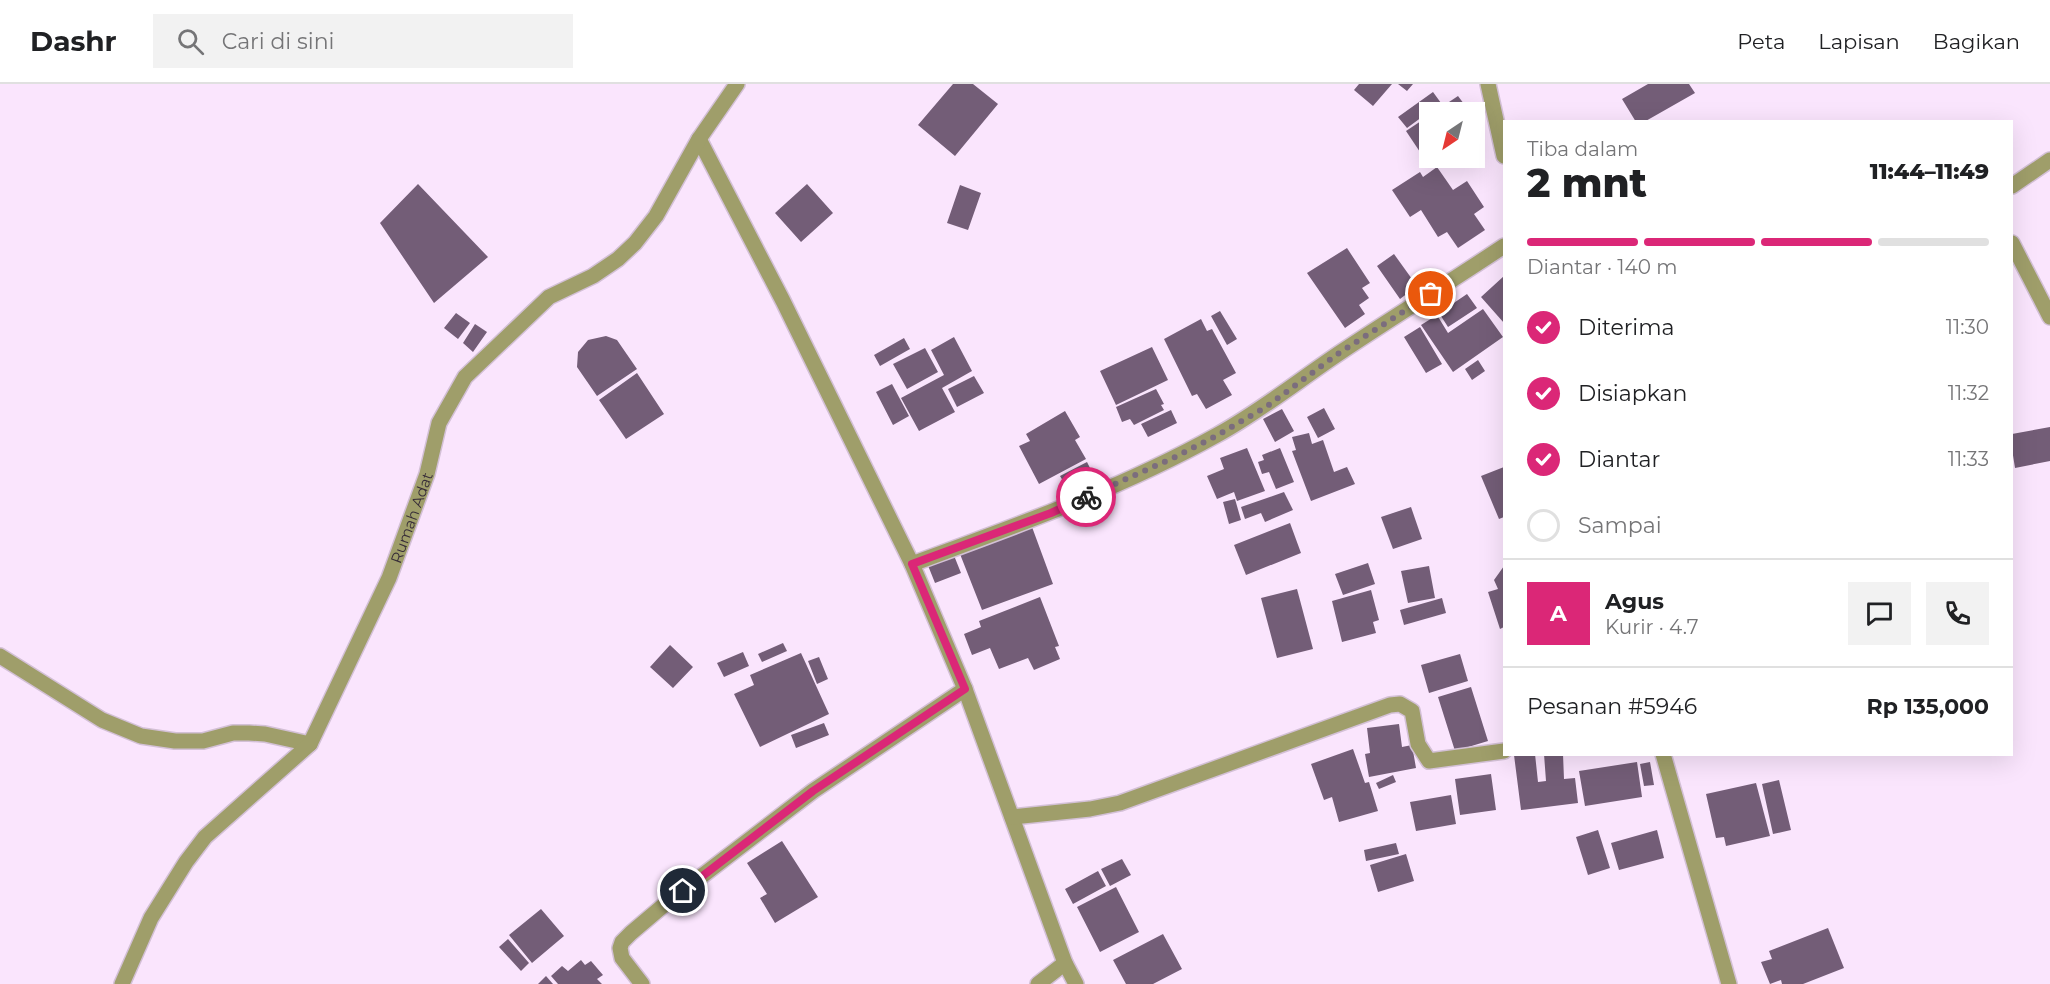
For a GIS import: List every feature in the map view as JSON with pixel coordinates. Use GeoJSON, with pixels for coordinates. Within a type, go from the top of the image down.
{"type":"FeatureCollection","features":[{"type":"Feature","properties":{"kind":"street","name":"Rumah Adat"},"geometry":{"type":"LineString","coordinates":[[122,984],[152,918],[186,862],[205,837],[310,744],[389,578],[427,474],[439,423],[465,377],[549,297],[593,276],[618,259],[635,243],[656,216],[699,139],[737,84]]}},
{"type":"Feature","properties":{"kind":"street"},"geometry":{"type":"LineString","coordinates":[[1488,84],[1503,152]]}},
{"type":"Feature","properties":{"kind":"street"},"geometry":{"type":"LineString","coordinates":[[699,139],[783,301],[912,564],[965,689],[1065,963],[1076,984]]}},
{"type":"Feature","properties":{"kind":"street"},"geometry":{"type":"LineString","coordinates":[[2013,185],[2050,160]]}},
{"type":"Feature","properties":{"kind":"street"},"geometry":{"type":"LineString","coordinates":[[2013,245],[2050,317]]}},
{"type":"Feature","properties":{"kind":"street"},"geometry":{"type":"LineString","coordinates":[[912,564],[1051,513],[1216,436],[1266,407],[1339,353],[1503,247]]}},
{"type":"Feature","properties":{"kind":"street"},"geometry":{"type":"LineString","coordinates":[[0,656],[102,720],[141,736],[175,741],[204,741],[233,733],[249,733],[265,734],[310,744]]}},
{"type":"Feature","properties":{"kind":"street"},"geometry":{"type":"LineString","coordinates":[[642,984],[622,958],[620,948],[622,942],[631,933],[813,791],[965,689]]}},
{"type":"Feature","properties":{"kind":"street"},"geometry":{"type":"LineString","coordinates":[[1012,817],[1090,809],[1120,803],[1390,705],[1400,704],[1412,711],[1418,744],[1430,761],[1503,751]]}},
{"type":"Feature","properties":{"kind":"street"},"geometry":{"type":"LineString","coordinates":[[1664,756],[1729,984]]}},
{"type":"Feature","properties":{"kind":"street"},"geometry":{"type":"LineString","coordinates":[[1038,984],[1065,963]]}},
{"type":"Feature","properties":{"kind":"building"},"geometry":{"type":"Polygon","coordinates":[[[953,84],[973,84],[998,104],[955,156],[918,125],[953,84]]]}},
{"type":"Feature","properties":{"kind":"building"},"geometry":{"type":"Polygon","coordinates":[[[1359,84],[1392,84],[1373,106],[1354,90],[1359,84]]]}},
{"type":"Feature","properties":{"kind":"building"},"geometry":{"type":"Polygon","coordinates":[[[1398,84],[1413,84],[1407,91],[1398,84]]]}},
{"type":"Feature","properties":{"kind":"building"},"geometry":{"type":"Polygon","coordinates":[[[1648,84],[1689,84],[1695,93],[1648,120],[1635,120],[1622,99],[1648,84]]]}},
{"type":"Feature","properties":{"kind":"building"},"geometry":{"type":"Polygon","coordinates":[[[1433,92],[1440,102],[1419,102],[1433,92]]]}},
{"type":"Feature","properties":{"kind":"building"},"geometry":{"type":"Polygon","coordinates":[[[1458,96],[1462,102],[1449,102],[1458,96]]]}},
{"type":"Feature","properties":{"kind":"building"},"geometry":{"type":"Polygon","coordinates":[[[1419,102],[1419,119],[1407,128],[1398,117],[1419,102]]]}},
{"type":"Feature","properties":{"kind":"building"},"geometry":{"type":"Polygon","coordinates":[[[1419,122],[1419,150],[1406,131],[1419,122]]]}},
{"type":"Feature","properties":{"kind":"building"},"geometry":{"type":"Polygon","coordinates":[[[1438,168],[1453,190],[1467,181],[1484,207],[1474,214],[1485,230],[1458,248],[1447,232],[1438,237],[1421,210],[1410,217],[1392,190],[1420,172],[1423,177],[1438,168]]]}},
{"type":"Feature","properties":{"kind":"building"},"geometry":{"type":"Polygon","coordinates":[[[418,184],[488,257],[434,303],[380,223],[418,184]]]}},
{"type":"Feature","properties":{"kind":"building"},"geometry":{"type":"Polygon","coordinates":[[[807,184],[833,213],[801,242],[775,213],[807,184]]]}},
{"type":"Feature","properties":{"kind":"building"},"geometry":{"type":"Polygon","coordinates":[[[960,185],[981,193],[968,230],[947,223],[960,185]]]}},
{"type":"Feature","properties":{"kind":"building"},"geometry":{"type":"Polygon","coordinates":[[[1347,248],[1370,283],[1362,288],[1369,298],[1359,305],[1365,314],[1345,328],[1307,273],[1347,248]]]}},
{"type":"Feature","properties":{"kind":"building"},"geometry":{"type":"Polygon","coordinates":[[[1394,254],[1417,286],[1400,299],[1377,266],[1394,254]]]}},
{"type":"Feature","properties":{"kind":"building"},"geometry":{"type":"Polygon","coordinates":[[[1503,277],[1503,322],[1481,297],[1503,277]]]}},
{"type":"Feature","properties":{"kind":"building"},"geometry":{"type":"Polygon","coordinates":[[[1467,294],[1477,308],[1448,327],[1439,313],[1467,294]]]}},
{"type":"Feature","properties":{"kind":"building"},"geometry":{"type":"Polygon","coordinates":[[[1483,309],[1503,337],[1453,372],[1421,325],[1437,315],[1448,333],[1483,309]]]}},
{"type":"Feature","properties":{"kind":"building"},"geometry":{"type":"Polygon","coordinates":[[[1220,311],[1237,339],[1227,345],[1211,316],[1220,311]]]}},
{"type":"Feature","properties":{"kind":"building"},"geometry":{"type":"Polygon","coordinates":[[[456,313],[470,323],[458,339],[444,328],[456,313]]]}},
{"type":"Feature","properties":{"kind":"building"},"geometry":{"type":"Polygon","coordinates":[[[1201,319],[1207,331],[1212,329],[1236,373],[1223,380],[1232,395],[1206,409],[1197,394],[1192,396],[1164,339],[1201,319]]]}},
{"type":"Feature","properties":{"kind":"building"},"geometry":{"type":"Polygon","coordinates":[[[475,324],[487,332],[473,352],[463,343],[475,324]]]}},
{"type":"Feature","properties":{"kind":"building"},"geometry":{"type":"Polygon","coordinates":[[[1420,327],[1442,364],[1426,373],[1404,337],[1420,327]]]}},
{"type":"Feature","properties":{"kind":"building"},"geometry":{"type":"Polygon","coordinates":[[[606,336],[617,340],[637,369],[597,396],[577,367],[578,352],[588,340],[606,336]]]}},
{"type":"Feature","properties":{"kind":"building"},"geometry":{"type":"Polygon","coordinates":[[[954,337],[972,371],[942,388],[955,412],[919,431],[901,398],[944,375],[931,350],[954,337]]]}},
{"type":"Feature","properties":{"kind":"building"},"geometry":{"type":"Polygon","coordinates":[[[904,338],[910,349],[880,366],[874,355],[904,338]]]}},
{"type":"Feature","properties":{"kind":"building"},"geometry":{"type":"Polygon","coordinates":[[[1152,347],[1168,380],[1116,405],[1100,371],[1152,347]]]}},
{"type":"Feature","properties":{"kind":"building"},"geometry":{"type":"Polygon","coordinates":[[[925,348],[938,372],[907,389],[893,364],[925,348]]]}},
{"type":"Feature","properties":{"kind":"building"},"geometry":{"type":"Polygon","coordinates":[[[1478,360],[1485,371],[1472,380],[1465,369],[1478,360]]]}},
{"type":"Feature","properties":{"kind":"building"},"geometry":{"type":"Polygon","coordinates":[[[637,373],[664,414],[626,439],[599,400],[637,373]]]}},
{"type":"Feature","properties":{"kind":"building"},"geometry":{"type":"Polygon","coordinates":[[[974,376],[984,393],[957,407],[948,389],[974,376]]]}},
{"type":"Feature","properties":{"kind":"building"},"geometry":{"type":"Polygon","coordinates":[[[892,384],[909,416],[893,425],[876,392],[892,384]]]}},
{"type":"Feature","properties":{"kind":"building"},"geometry":{"type":"Polygon","coordinates":[[[1156,389],[1164,404],[1161,405],[1164,410],[1134,425],[1130,419],[1122,422],[1116,407],[1156,389]]]}},
{"type":"Feature","properties":{"kind":"building"},"geometry":{"type":"Polygon","coordinates":[[[1324,408],[1335,429],[1318,438],[1307,417],[1324,408]]]}},
{"type":"Feature","properties":{"kind":"building"},"geometry":{"type":"Polygon","coordinates":[[[1282,409],[1294,431],[1275,442],[1263,419],[1282,409]]]}},
{"type":"Feature","properties":{"kind":"building"},"geometry":{"type":"Polygon","coordinates":[[[1171,410],[1177,423],[1148,437],[1141,424],[1171,410]]]}},
{"type":"Feature","properties":{"kind":"building"},"geometry":{"type":"Polygon","coordinates":[[[1065,411],[1080,437],[1075,440],[1086,459],[1039,484],[1019,446],[1030,441],[1026,434],[1065,411]]]}},
{"type":"Feature","properties":{"kind":"building"},"geometry":{"type":"Polygon","coordinates":[[[2050,427],[2050,461],[2015,468],[2013,434],[2050,427]]]}},
{"type":"Feature","properties":{"kind":"building"},"geometry":{"type":"Polygon","coordinates":[[[1309,433],[1312,444],[1323,440],[1334,472],[1347,467],[1355,484],[1311,501],[1292,451],[1296,450],[1292,437],[1309,433]]]}},
{"type":"Feature","properties":{"kind":"building"},"geometry":{"type":"Polygon","coordinates":[[[1247,448],[1265,491],[1237,501],[1234,492],[1217,499],[1207,476],[1224,469],[1220,458],[1247,448]]]}},
{"type":"Feature","properties":{"kind":"building"},"geometry":{"type":"Polygon","coordinates":[[[1280,448],[1294,482],[1276,489],[1269,472],[1262,474],[1258,462],[1264,460],[1262,455],[1280,448]]]}},
{"type":"Feature","properties":{"kind":"building"},"geometry":{"type":"Polygon","coordinates":[[[1087,462],[1092,472],[1066,486],[1060,476],[1087,462]]]}},
{"type":"Feature","properties":{"kind":"building"},"geometry":{"type":"Polygon","coordinates":[[[1503,467],[1503,517],[1499,519],[1481,476],[1503,467]]]}},
{"type":"Feature","properties":{"kind":"building"},"geometry":{"type":"Polygon","coordinates":[[[1284,492],[1293,510],[1265,522],[1261,513],[1245,519],[1241,507],[1284,492]]]}},
{"type":"Feature","properties":{"kind":"building"},"geometry":{"type":"Polygon","coordinates":[[[1235,499],[1241,520],[1229,524],[1223,502],[1235,499]]]}},
{"type":"Feature","properties":{"kind":"building"},"geometry":{"type":"Polygon","coordinates":[[[1411,507],[1422,539],[1393,549],[1381,517],[1411,507]]]}},
{"type":"Feature","properties":{"kind":"building"},"geometry":{"type":"Polygon","coordinates":[[[1290,523],[1301,553],[1246,575],[1234,545],[1290,523]]]}},
{"type":"Feature","properties":{"kind":"building"},"geometry":{"type":"Polygon","coordinates":[[[1032,527],[1053,584],[982,610],[960,554],[1032,527]]]}},
{"type":"Feature","properties":{"kind":"building"},"geometry":{"type":"Polygon","coordinates":[[[953,553],[961,573],[935,583],[927,563],[953,553]]]}},
{"type":"Feature","properties":{"kind":"building"},"geometry":{"type":"Polygon","coordinates":[[[1368,563],[1375,584],[1343,595],[1335,574],[1368,563]]]}},
{"type":"Feature","properties":{"kind":"building"},"geometry":{"type":"Polygon","coordinates":[[[1429,566],[1435,598],[1408,603],[1401,571],[1429,566]]]}},
{"type":"Feature","properties":{"kind":"building"},"geometry":{"type":"Polygon","coordinates":[[[1503,567],[1503,628],[1500,629],[1488,592],[1498,589],[1494,580],[1503,567]]]}},
{"type":"Feature","properties":{"kind":"building"},"geometry":{"type":"Polygon","coordinates":[[[1297,589],[1313,649],[1277,658],[1261,598],[1297,589]]]}},
{"type":"Feature","properties":{"kind":"building"},"geometry":{"type":"Polygon","coordinates":[[[1371,590],[1379,620],[1373,622],[1376,633],[1342,642],[1332,601],[1371,590]]]}},
{"type":"Feature","properties":{"kind":"building"},"geometry":{"type":"Polygon","coordinates":[[[1040,597],[1059,646],[1055,647],[1060,659],[1034,670],[1028,658],[999,669],[990,648],[972,655],[964,634],[981,627],[979,621],[1040,597]]]}},
{"type":"Feature","properties":{"kind":"building"},"geometry":{"type":"Polygon","coordinates":[[[1442,598],[1446,613],[1404,625],[1400,610],[1442,598]]]}},
{"type":"Feature","properties":{"kind":"building"},"geometry":{"type":"Polygon","coordinates":[[[783,643],[787,651],[762,662],[758,654],[783,643]]]}},
{"type":"Feature","properties":{"kind":"building"},"geometry":{"type":"Polygon","coordinates":[[[670,645],[693,667],[673,688],[650,667],[670,645]]]}},
{"type":"Feature","properties":{"kind":"building"},"geometry":{"type":"Polygon","coordinates":[[[743,652],[749,666],[724,677],[717,663],[743,652]]]}},
{"type":"Feature","properties":{"kind":"building"},"geometry":{"type":"Polygon","coordinates":[[[801,653],[829,714],[760,747],[734,694],[754,685],[750,675],[801,653]]]}},
{"type":"Feature","properties":{"kind":"building"},"geometry":{"type":"Polygon","coordinates":[[[1460,654],[1468,681],[1429,693],[1421,665],[1460,654]]]}},
{"type":"Feature","properties":{"kind":"building"},"geometry":{"type":"Polygon","coordinates":[[[819,657],[828,679],[817,684],[808,661],[819,657]]]}},
{"type":"Feature","properties":{"kind":"building"},"geometry":{"type":"Polygon","coordinates":[[[1471,687],[1488,741],[1455,751],[1438,697],[1471,687]]]}},
{"type":"Feature","properties":{"kind":"building"},"geometry":{"type":"Polygon","coordinates":[[[824,723],[829,735],[796,748],[791,735],[824,723]]]}},
{"type":"Feature","properties":{"kind":"building"},"geometry":{"type":"Polygon","coordinates":[[[1399,724],[1402,747],[1412,745],[1416,768],[1369,777],[1365,754],[1370,753],[1367,728],[1399,724]]]}},
{"type":"Feature","properties":{"kind":"building"},"geometry":{"type":"Polygon","coordinates":[[[1353,749],[1365,783],[1369,782],[1378,811],[1339,822],[1332,797],[1324,800],[1311,764],[1353,749]]]}},
{"type":"Feature","properties":{"kind":"building"},"geometry":{"type":"Polygon","coordinates":[[[1514,756],[1535,756],[1538,782],[1546,781],[1544,756],[1563,756],[1564,779],[1575,778],[1578,803],[1521,810],[1514,756]]]}},
{"type":"Feature","properties":{"kind":"building"},"geometry":{"type":"Polygon","coordinates":[[[1637,762],[1642,797],[1585,806],[1579,771],[1637,762]]]}},
{"type":"Feature","properties":{"kind":"building"},"geometry":{"type":"Polygon","coordinates":[[[1650,762],[1654,785],[1644,786],[1640,764],[1650,762]]]}},
{"type":"Feature","properties":{"kind":"building"},"geometry":{"type":"Polygon","coordinates":[[[1491,774],[1496,810],[1460,815],[1455,779],[1491,774]]]}},
{"type":"Feature","properties":{"kind":"building"},"geometry":{"type":"Polygon","coordinates":[[[1393,775],[1396,782],[1379,789],[1376,783],[1393,775]]]}},
{"type":"Feature","properties":{"kind":"building"},"geometry":{"type":"Polygon","coordinates":[[[1779,780],[1791,830],[1773,834],[1762,784],[1779,780]]]}},
{"type":"Feature","properties":{"kind":"building"},"geometry":{"type":"Polygon","coordinates":[[[1756,783],[1770,836],[1726,846],[1724,837],[1716,838],[1706,794],[1756,783]]]}},
{"type":"Feature","properties":{"kind":"building"},"geometry":{"type":"Polygon","coordinates":[[[1451,795],[1456,824],[1416,831],[1410,802],[1451,795]]]}},
{"type":"Feature","properties":{"kind":"building"},"geometry":{"type":"Polygon","coordinates":[[[1598,830],[1610,868],[1588,875],[1576,837],[1598,830]]]}},
{"type":"Feature","properties":{"kind":"building"},"geometry":{"type":"Polygon","coordinates":[[[1657,830],[1664,858],[1619,870],[1611,843],[1657,830]]]}},
{"type":"Feature","properties":{"kind":"building"},"geometry":{"type":"Polygon","coordinates":[[[782,841],[818,897],[775,923],[760,898],[767,894],[747,863],[782,841]]]}},
{"type":"Feature","properties":{"kind":"building"},"geometry":{"type":"Polygon","coordinates":[[[1396,843],[1399,854],[1366,861],[1364,850],[1396,843]]]}},
{"type":"Feature","properties":{"kind":"building"},"geometry":{"type":"Polygon","coordinates":[[[1406,854],[1414,881],[1378,892],[1370,865],[1406,854]]]}},
{"type":"Feature","properties":{"kind":"building"},"geometry":{"type":"Polygon","coordinates":[[[1122,859],[1131,875],[1110,886],[1101,869],[1122,859]]]}},
{"type":"Feature","properties":{"kind":"building"},"geometry":{"type":"Polygon","coordinates":[[[1098,871],[1106,886],[1073,904],[1065,889],[1098,871]]]}},
{"type":"Feature","properties":{"kind":"building"},"geometry":{"type":"Polygon","coordinates":[[[1116,887],[1139,932],[1100,952],[1077,907],[1116,887]]]}},
{"type":"Feature","properties":{"kind":"building"},"geometry":{"type":"Polygon","coordinates":[[[541,909],[564,936],[532,963],[509,935],[541,909]]]}},
{"type":"Feature","properties":{"kind":"building"},"geometry":{"type":"Polygon","coordinates":[[[1828,928],[1844,968],[1803,984],[1782,984],[1781,980],[1770,984],[1761,962],[1772,959],[1769,951],[1828,928]]]}},
{"type":"Feature","properties":{"kind":"building"},"geometry":{"type":"Polygon","coordinates":[[[1163,934],[1182,969],[1153,984],[1126,984],[1113,960],[1163,934]]]}},
{"type":"Feature","properties":{"kind":"building"},"geometry":{"type":"Polygon","coordinates":[[[508,939],[529,963],[521,971],[499,947],[508,939]]]}},
{"type":"Feature","properties":{"kind":"building"},"geometry":{"type":"Polygon","coordinates":[[[581,960],[585,965],[591,961],[603,975],[597,979],[602,984],[558,984],[551,976],[562,966],[568,971],[581,960]]]}},
{"type":"Feature","properties":{"kind":"building"},"geometry":{"type":"Polygon","coordinates":[[[546,976],[553,984],[538,984],[546,976]]]}},
{"type":"Feature","properties":{"kind":"way so far"},"geometry":{"type":"LineString","coordinates":[[1086,497],[1173,458],[1266,407],[1339,353],[1431,294]]}},
{"type":"Feature","properties":{"kind":"route"},"geometry":{"type":"LineString","coordinates":[[683,891],[813,791],[965,689],[912,564],[1051,513],[1086,497]]}}]}
